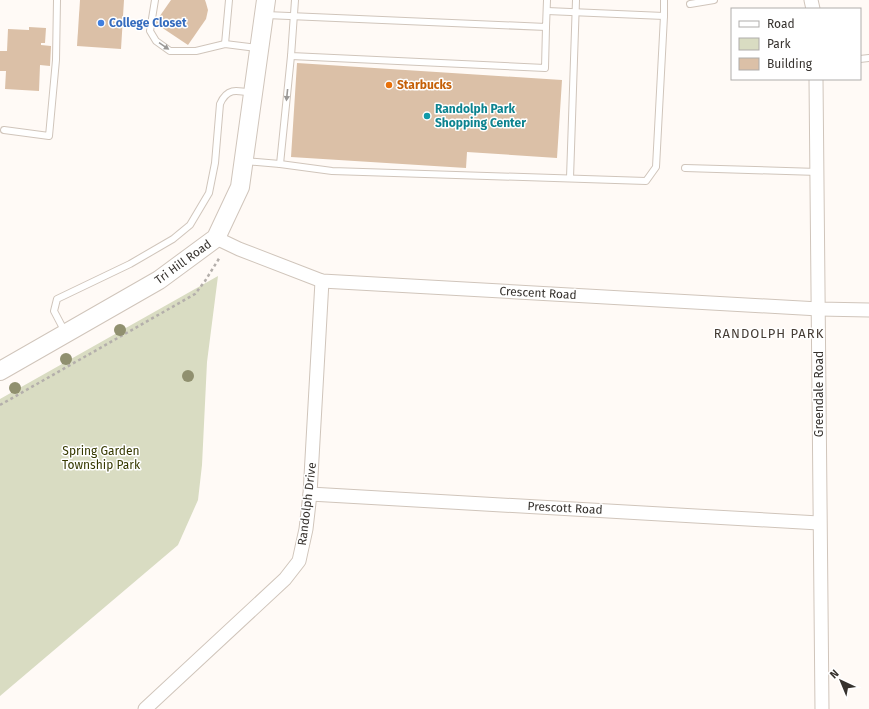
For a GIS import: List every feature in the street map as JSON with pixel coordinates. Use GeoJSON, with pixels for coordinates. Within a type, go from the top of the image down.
{"type":"FeatureCollection","features":[{"type":"Feature","properties":{"kind":"street","name":"Tri Hill Road"},"geometry":{"type":"LineString","coordinates":[[0,371],[159,280],[222,241],[240,187],[265,7]]}},
{"type":"Feature","properties":{"kind":"street","name":"Greendale Road"},"geometry":{"type":"LineString","coordinates":[[816,80],[820,309],[819,523],[822,709]]}},
{"type":"Feature","properties":{"kind":"street","name":"Crescent Road"},"geometry":{"type":"LineString","coordinates":[[222,241],[322,281],[820,309],[869,310]]}},
{"type":"Feature","properties":{"kind":"street","name":"Randolph Drive"},"geometry":{"type":"LineString","coordinates":[[145,709],[285,579],[299,561],[306,529],[310,494],[322,281]]}},
{"type":"Feature","properties":{"kind":"street","name":"Prescott Road"},"geometry":{"type":"LineString","coordinates":[[310,494],[819,523]]}},
{"type":"Feature","properties":{"kind":"lane"},"geometry":{"type":"LineString","coordinates":[[4,130],[49,136],[56,60],[57,0]]}},
{"type":"Feature","properties":{"kind":"lane"},"geometry":{"type":"LineString","coordinates":[[155,0],[150,31],[156,41],[170,51],[196,51],[225,44],[260,48]]}},
{"type":"Feature","properties":{"kind":"lane"},"geometry":{"type":"LineString","coordinates":[[225,44],[229,0]]}},
{"type":"Feature","properties":{"kind":"lane"},"geometry":{"type":"LineString","coordinates":[[280,164],[295,0]]}},
{"type":"Feature","properties":{"kind":"lane"},"geometry":{"type":"LineString","coordinates":[[291,56],[545,68],[547,0]]}},
{"type":"Feature","properties":{"kind":"lane"},"geometry":{"type":"LineString","coordinates":[[570,178],[576,0]]}},
{"type":"Feature","properties":{"kind":"lane"},"geometry":{"type":"LineString","coordinates":[[244,161],[332,171],[646,181],[656,166],[664,0]]}},
{"type":"Feature","properties":{"kind":"lane"},"geometry":{"type":"LineString","coordinates":[[690,4],[714,0]]}},
{"type":"Feature","properties":{"kind":"lane"},"geometry":{"type":"LineString","coordinates":[[265,7],[294,16],[546,27]]}},
{"type":"Feature","properties":{"kind":"lane"},"geometry":{"type":"LineString","coordinates":[[547,11],[664,16]]}},
{"type":"Feature","properties":{"kind":"lane"},"geometry":{"type":"LineString","coordinates":[[66,334],[54,311],[57,299],[130,264],[173,239],[190,225],[209,193],[215,163],[220,104],[224,96],[236,90],[253,93]]}},
{"type":"Feature","properties":{"kind":"lane"},"geometry":{"type":"LineString","coordinates":[[685,168],[818,172]]}},
{"type":"Feature","properties":{"kind":"path"},"geometry":{"type":"LineString","coordinates":[[0,405],[195,294],[205,281],[222,241]]}},
{"type":"Feature","properties":{"kind":"green space","name":"Spring Garden Township Park"},"geometry":{"type":"Polygon","coordinates":[[[218,276],[207,362],[202,465],[198,500],[178,545],[0,696],[0,399],[218,276]]]}},
{"type":"Feature","properties":{"kind":"building","name":"College Closet"},"geometry":{"type":"Polygon","coordinates":[[[80,0],[124,0],[121,49],[77,46],[80,0]]]}},
{"type":"Feature","properties":{"kind":"building"},"geometry":{"type":"Polygon","coordinates":[[[171,0],[205,0],[208,10],[206,19],[188,45],[155,23],[171,0]]]}},
{"type":"Feature","properties":{"kind":"building"},"geometry":{"type":"Polygon","coordinates":[[[29,27],[46,28],[45,43],[41,43],[41,45],[51,46],[50,66],[40,65],[39,91],[5,89],[6,71],[0,71],[0,51],[7,51],[8,29],[29,30],[29,27]]]}},
{"type":"Feature","properties":{"kind":"building","name":"Randolph Park Shopping Center"},"geometry":{"type":"Polygon","coordinates":[[[297,63],[562,80],[557,158],[467,152],[466,168],[291,157],[297,63]]]}},
{"type":"Feature","properties":{"kind":"place","name":"College Closet"},"geometry":{"type":"Point","coordinates":[101,23]}},
{"type":"Feature","properties":{"kind":"place","name":"Starbucks"},"geometry":{"type":"Point","coordinates":[389,85]}},
{"type":"Feature","properties":{"kind":"place","name":"Randolph Park Shopping Center"},"geometry":{"type":"Point","coordinates":[427,116]}},
{"type":"Feature","properties":{"kind":"district","name":"RANDOLPH PARK"},"geometry":{"type":"Point","coordinates":[769,333]}}]}
